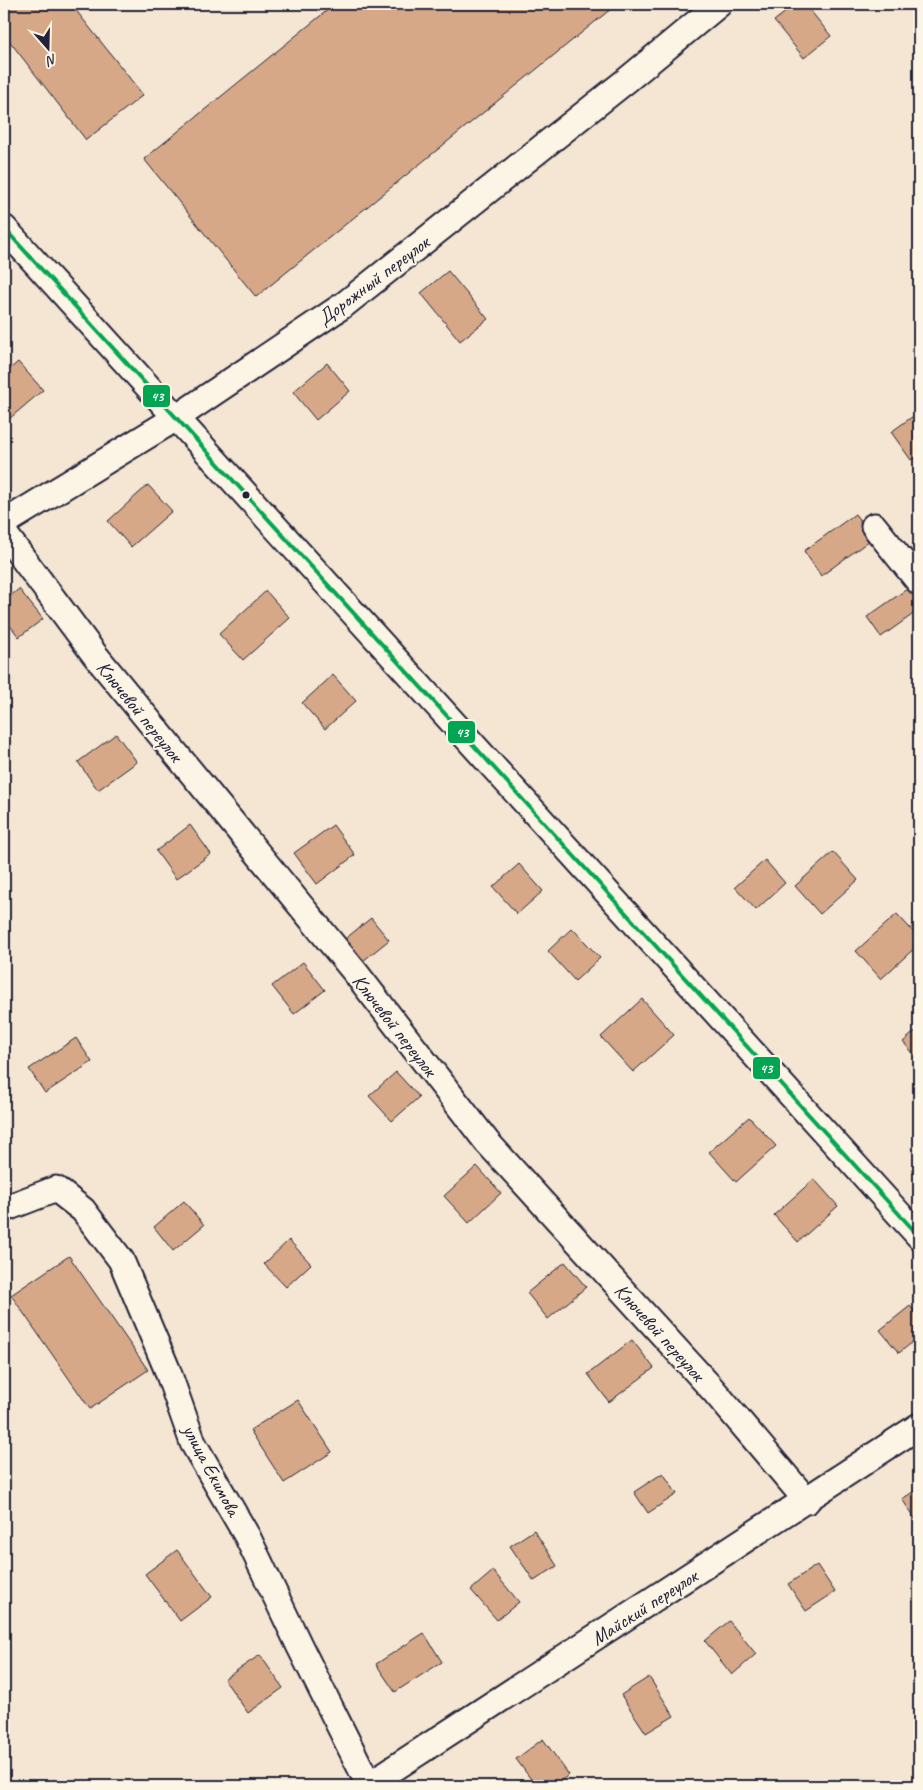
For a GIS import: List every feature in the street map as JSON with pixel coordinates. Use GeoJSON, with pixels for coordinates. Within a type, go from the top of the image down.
{"type":"FeatureCollection","features":[{"type":"Feature","properties":{"kind":"street","name":"Дорожный переулок"},"geometry":{"type":"LineString","coordinates":[[4,523],[176,418],[345,304],[720,4]]}},
{"type":"Feature","properties":{"kind":"street"},"geometry":{"type":"LineString","coordinates":[[4,228],[919,1236]]}},
{"type":"Feature","properties":{"kind":"street"},"geometry":{"type":"LineString","coordinates":[[874,526],[919,582]]}},
{"type":"Feature","properties":{"kind":"street","name":"Ключевой переулок"},"geometry":{"type":"LineString","coordinates":[[4,533],[94,656],[354,972],[486,1142],[714,1391],[807,1501]]}},
{"type":"Feature","properties":{"kind":"street","name":"улица Екимова"},"geometry":{"type":"LineString","coordinates":[[4,1209],[56,1189],[83,1210],[121,1260],[167,1369],[194,1443],[247,1536],[368,1786]]}},
{"type":"Feature","properties":{"kind":"street","name":"Майский переулок"},"geometry":{"type":"LineString","coordinates":[[368,1786],[807,1501],[919,1426]]}},
{"type":"Feature","properties":{"kind":"building"},"geometry":{"type":"Polygon","coordinates":[[[4,4],[71,4],[143,95],[86,140],[4,34],[4,4]]]}},
{"type":"Feature","properties":{"kind":"building"},"geometry":{"type":"Polygon","coordinates":[[[335,4],[617,4],[256,297],[144,159],[335,4]]]}},
{"type":"Feature","properties":{"kind":"building"},"geometry":{"type":"Polygon","coordinates":[[[796,4],[805,4],[831,36],[804,58],[774,21],[796,4]]]}},
{"type":"Feature","properties":{"kind":"building"},"geometry":{"type":"Polygon","coordinates":[[[448,271],[488,319],[460,341],[421,293],[448,271]]]}},
{"type":"Feature","properties":{"kind":"building"},"geometry":{"type":"Polygon","coordinates":[[[18,362],[43,390],[9,419],[4,413],[4,374],[18,362]]]}},
{"type":"Feature","properties":{"kind":"building"},"geometry":{"type":"Polygon","coordinates":[[[327,363],[350,391],[316,420],[293,392],[327,363]]]}},
{"type":"Feature","properties":{"kind":"building"},"geometry":{"type":"Polygon","coordinates":[[[916,414],[919,419],[919,454],[911,460],[891,432],[916,414]]]}},
{"type":"Feature","properties":{"kind":"building"},"geometry":{"type":"Polygon","coordinates":[[[148,485],[172,511],[131,547],[108,521],[148,485]]]}},
{"type":"Feature","properties":{"kind":"building"},"geometry":{"type":"Polygon","coordinates":[[[855,514],[873,538],[821,576],[804,551],[855,514]]]}},
{"type":"Feature","properties":{"kind":"building"},"geometry":{"type":"Polygon","coordinates":[[[914,584],[919,592],[919,610],[881,637],[867,617],[914,584]]]}},
{"type":"Feature","properties":{"kind":"building"},"geometry":{"type":"Polygon","coordinates":[[[19,589],[43,619],[19,637],[4,618],[4,601],[19,589]]]}},
{"type":"Feature","properties":{"kind":"building"},"geometry":{"type":"Polygon","coordinates":[[[266,591],[290,618],[243,660],[219,634],[266,591]]]}},
{"type":"Feature","properties":{"kind":"building"},"geometry":{"type":"Polygon","coordinates":[[[333,675],[356,701],[325,729],[302,703],[333,675]]]}},
{"type":"Feature","properties":{"kind":"building"},"geometry":{"type":"Polygon","coordinates":[[[116,734],[137,762],[98,790],[78,762],[116,734]]]}},
{"type":"Feature","properties":{"kind":"building"},"geometry":{"type":"Polygon","coordinates":[[[190,825],[211,854],[176,879],[156,851],[190,825]]]}},
{"type":"Feature","properties":{"kind":"building"},"geometry":{"type":"Polygon","coordinates":[[[333,825],[355,855],[317,884],[294,853],[333,825]]]}},
{"type":"Feature","properties":{"kind":"building"},"geometry":{"type":"Polygon","coordinates":[[[833,852],[858,880],[820,914],[795,886],[833,852]]]}},
{"type":"Feature","properties":{"kind":"building"},"geometry":{"type":"Polygon","coordinates":[[[765,860],[785,883],[756,910],[735,887],[765,860]]]}},
{"type":"Feature","properties":{"kind":"building"},"geometry":{"type":"Polygon","coordinates":[[[519,864],[543,891],[517,914],[493,887],[519,864]]]}},
{"type":"Feature","properties":{"kind":"building"},"geometry":{"type":"Polygon","coordinates":[[[897,914],[919,938],[919,944],[881,979],[856,951],[897,914]]]}},
{"type":"Feature","properties":{"kind":"building"},"geometry":{"type":"Polygon","coordinates":[[[371,918],[389,940],[363,961],[345,939],[371,918]]]}},
{"type":"Feature","properties":{"kind":"building"},"geometry":{"type":"Polygon","coordinates":[[[572,928],[600,958],[575,981],[548,951],[572,928]]]}},
{"type":"Feature","properties":{"kind":"building"},"geometry":{"type":"Polygon","coordinates":[[[303,962],[325,990],[294,1014],[272,986],[303,962]]]}},
{"type":"Feature","properties":{"kind":"building"},"geometry":{"type":"Polygon","coordinates":[[[642,999],[674,1035],[633,1072],[601,1037],[642,999]]]}},
{"type":"Feature","properties":{"kind":"building"},"geometry":{"type":"Polygon","coordinates":[[[919,1028],[919,1060],[903,1042],[919,1028]]]}},
{"type":"Feature","properties":{"kind":"building"},"geometry":{"type":"Polygon","coordinates":[[[76,1038],[92,1062],[45,1093],[29,1069],[76,1038]]]}},
{"type":"Feature","properties":{"kind":"building"},"geometry":{"type":"Polygon","coordinates":[[[396,1072],[419,1097],[392,1121],[369,1096],[396,1072]]]}},
{"type":"Feature","properties":{"kind":"building"},"geometry":{"type":"Polygon","coordinates":[[[749,1117],[776,1146],[736,1182],[709,1152],[749,1117]]]}},
{"type":"Feature","properties":{"kind":"building"},"geometry":{"type":"Polygon","coordinates":[[[477,1166],[501,1193],[469,1223],[444,1196],[477,1166]]]}},
{"type":"Feature","properties":{"kind":"building"},"geometry":{"type":"Polygon","coordinates":[[[814,1179],[838,1206],[798,1242],[774,1215],[814,1179]]]}},
{"type":"Feature","properties":{"kind":"building"},"geometry":{"type":"Polygon","coordinates":[[[184,1201],[204,1225],[173,1251],[154,1227],[184,1201]]]}},
{"type":"Feature","properties":{"kind":"building"},"geometry":{"type":"Polygon","coordinates":[[[289,1240],[311,1264],[286,1287],[264,1264],[289,1240]]]}},
{"type":"Feature","properties":{"kind":"building"},"geometry":{"type":"Polygon","coordinates":[[[69,1256],[148,1370],[90,1409],[11,1295],[69,1256]]]}},
{"type":"Feature","properties":{"kind":"building"},"geometry":{"type":"Polygon","coordinates":[[[565,1262],[586,1287],[548,1319],[527,1293],[565,1262]]]}},
{"type":"Feature","properties":{"kind":"building"},"geometry":{"type":"Polygon","coordinates":[[[910,1306],[919,1317],[919,1337],[899,1353],[880,1330],[910,1306]]]}},
{"type":"Feature","properties":{"kind":"building"},"geometry":{"type":"Polygon","coordinates":[[[632,1340],[654,1368],[609,1402],[588,1374],[632,1340]]]}},
{"type":"Feature","properties":{"kind":"building"},"geometry":{"type":"Polygon","coordinates":[[[298,1400],[332,1452],[284,1483],[250,1430],[298,1400]]]}},
{"type":"Feature","properties":{"kind":"building"},"geometry":{"type":"Polygon","coordinates":[[[663,1473],[677,1494],[648,1513],[634,1492],[663,1473]]]}},
{"type":"Feature","properties":{"kind":"building"},"geometry":{"type":"Polygon","coordinates":[[[919,1488],[919,1525],[902,1499],[919,1488]]]}},
{"type":"Feature","properties":{"kind":"building"},"geometry":{"type":"Polygon","coordinates":[[[534,1530],[557,1566],[534,1581],[510,1546],[534,1530]]]}},
{"type":"Feature","properties":{"kind":"building"},"geometry":{"type":"Polygon","coordinates":[[[177,1550],[212,1597],[180,1621],[145,1574],[177,1550]]]}},
{"type":"Feature","properties":{"kind":"building"},"geometry":{"type":"Polygon","coordinates":[[[817,1565],[835,1592],[806,1611],[788,1584],[817,1565]]]}},
{"type":"Feature","properties":{"kind":"building"},"geometry":{"type":"Polygon","coordinates":[[[493,1571],[519,1602],[497,1620],[471,1590],[493,1571]]]}},
{"type":"Feature","properties":{"kind":"building"},"geometry":{"type":"Polygon","coordinates":[[[729,1621],[756,1654],[732,1675],[705,1641],[729,1621]]]}},
{"type":"Feature","properties":{"kind":"building"},"geometry":{"type":"Polygon","coordinates":[[[424,1633],[442,1662],[395,1692],[376,1664],[424,1633]]]}},
{"type":"Feature","properties":{"kind":"building"},"geometry":{"type":"Polygon","coordinates":[[[260,1655],[283,1688],[248,1713],[224,1679],[260,1655]]]}},
{"type":"Feature","properties":{"kind":"building"},"geometry":{"type":"Polygon","coordinates":[[[649,1677],[674,1716],[646,1733],[621,1695],[649,1677]]]}},
{"type":"Feature","properties":{"kind":"building"},"geometry":{"type":"Polygon","coordinates":[[[4,1722],[12,1732],[4,1738],[4,1722]]]}},
{"type":"Feature","properties":{"kind":"building"},"geometry":{"type":"Polygon","coordinates":[[[543,1739],[569,1775],[553,1786],[536,1786],[516,1759],[543,1739]]]}},
{"type":"Feature","properties":{"kind":"transit line","name":"43"},"geometry":{"type":"LineString","coordinates":[[4,228],[919,1236]]}}]}
